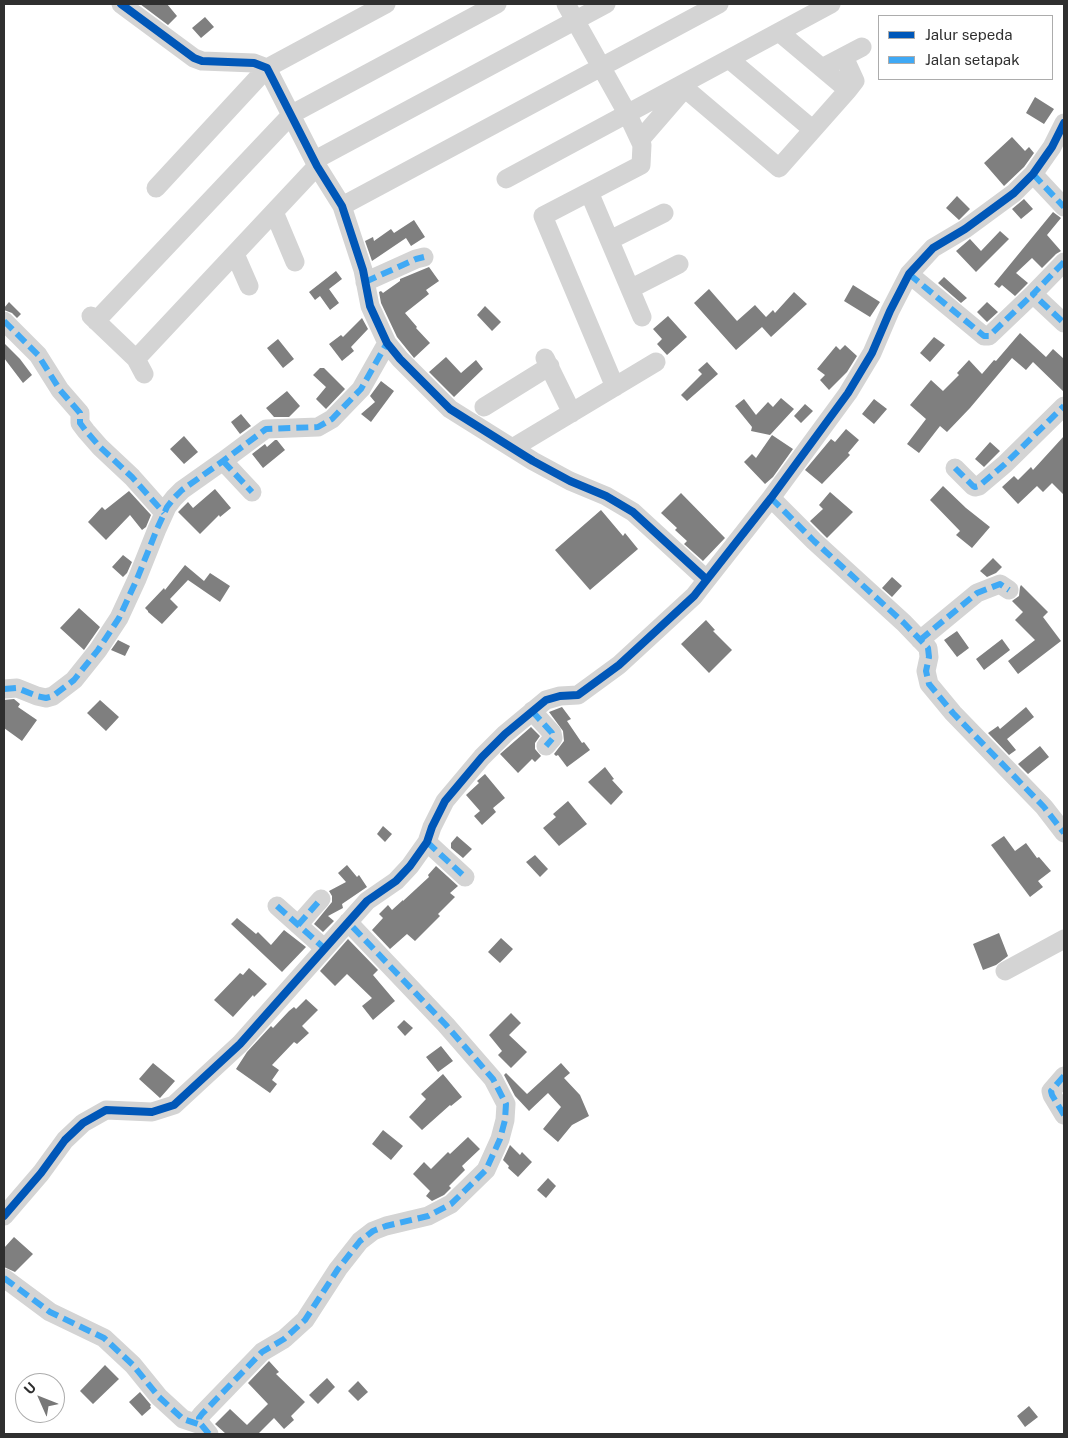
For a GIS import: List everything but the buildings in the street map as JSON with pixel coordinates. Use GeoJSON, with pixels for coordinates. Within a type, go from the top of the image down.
{"type":"FeatureCollection","features":[{"type":"Feature","properties":{"kind":"street"},"geometry":{"type":"LineString","coordinates":[[156,188],[267,68],[386,4]]}},
{"type":"Feature","properties":{"kind":"street"},"geometry":{"type":"LineString","coordinates":[[497,4],[292,114],[94,318],[140,367],[235,254],[316,163],[606,4]]}},
{"type":"Feature","properties":{"kind":"street"},"geometry":{"type":"LineString","coordinates":[[566,4],[627,113],[642,145],[641,166],[543,216],[615,387]]}},
{"type":"Feature","properties":{"kind":"street"},"geometry":{"type":"LineString","coordinates":[[342,206],[600,66],[719,4]]}},
{"type":"Feature","properties":{"kind":"street"},"geometry":{"type":"LineString","coordinates":[[506,179],[627,113],[683,86],[831,4]]}},
{"type":"Feature","properties":{"kind":"street"},"geometry":{"type":"LineString","coordinates":[[126,5],[194,58],[202,61],[254,63],[267,68],[316,163],[342,206],[363,270],[370,306],[386,343],[450,409],[533,461],[570,481],[606,496],[633,512],[706,579]]}},
{"type":"Feature","properties":{"kind":"street"},"geometry":{"type":"LineString","coordinates":[[779,32],[848,90]]}},
{"type":"Feature","properties":{"kind":"street"},"geometry":{"type":"LineString","coordinates":[[822,68],[862,47]]}},
{"type":"Feature","properties":{"kind":"street"},"geometry":{"type":"LineString","coordinates":[[683,86],[779,168],[855,81],[844,57]]}},
{"type":"Feature","properties":{"kind":"street"},"geometry":{"type":"LineString","coordinates":[[729,59],[812,129]]}},
{"type":"Feature","properties":{"kind":"street"},"geometry":{"type":"LineString","coordinates":[[640,140],[683,86]]}},
{"type":"Feature","properties":{"kind":"street"},"geometry":{"type":"LineString","coordinates":[[4,1216],[41,1173],[65,1140],[83,1123],[106,1110],[152,1112],[174,1105],[240,1044],[367,901],[401,876],[410,866],[427,842],[445,801],[505,734],[546,700],[560,696],[578,695],[620,665],[694,596],[771,498],[848,393],[872,354],[890,310],[909,274],[933,248],[965,229],[1014,193],[1033,174],[1052,147],[1064,122]]}},
{"type":"Feature","properties":{"kind":"street"},"geometry":{"type":"LineString","coordinates":[[1033,174],[1064,207]]}},
{"type":"Feature","properties":{"kind":"street"},"geometry":{"type":"LineString","coordinates":[[589,192],[642,317]]}},
{"type":"Feature","properties":{"kind":"street"},"geometry":{"type":"LineString","coordinates":[[274,212],[295,262]]}},
{"type":"Feature","properties":{"kind":"street"},"geometry":{"type":"LineString","coordinates":[[610,240],[664,213]]}},
{"type":"Feature","properties":{"kind":"street"},"geometry":{"type":"LineString","coordinates":[[235,254],[249,286]]}},
{"type":"Feature","properties":{"kind":"street"},"geometry":{"type":"LineString","coordinates":[[365,282],[424,257]]}},
{"type":"Feature","properties":{"kind":"street"},"geometry":{"type":"LineString","coordinates":[[909,274],[984,336],[989,336],[1064,262]]}},
{"type":"Feature","properties":{"kind":"street"},"geometry":{"type":"LineString","coordinates":[[630,289],[679,264]]}},
{"type":"Feature","properties":{"kind":"street"},"geometry":{"type":"LineString","coordinates":[[1032,294],[1064,323]]}},
{"type":"Feature","properties":{"kind":"street"},"geometry":{"type":"LineString","coordinates":[[4,321],[38,355],[60,390],[80,413],[80,423],[86,431],[132,477],[164,513]]}},
{"type":"Feature","properties":{"kind":"street"},"geometry":{"type":"LineString","coordinates":[[4,689],[17,688],[46,698],[53,696],[74,680],[98,650],[119,618],[164,513],[174,498],[182,490],[266,429],[318,427],[332,419],[361,389],[386,343]]}},
{"type":"Feature","properties":{"kind":"street"},"geometry":{"type":"LineString","coordinates":[[484,407],[547,362],[572,413]]}},
{"type":"Feature","properties":{"kind":"street"},"geometry":{"type":"LineString","coordinates":[[516,446],[656,362]]}},
{"type":"Feature","properties":{"kind":"street"},"geometry":{"type":"LineString","coordinates":[[955,468],[975,488],[979,486],[1005,464],[1064,406]]}},
{"type":"Feature","properties":{"kind":"street"},"geometry":{"type":"LineString","coordinates":[[223,462],[252,492]]}},
{"type":"Feature","properties":{"kind":"street"},"geometry":{"type":"LineString","coordinates":[[771,498],[928,648],[929,657],[926,671],[930,684],[953,713],[1044,807],[1064,833]]}},
{"type":"Feature","properties":{"kind":"street"},"geometry":{"type":"LineString","coordinates":[[920,640],[977,593],[1000,584],[1009,590]]}},
{"type":"Feature","properties":{"kind":"street"},"geometry":{"type":"LineString","coordinates":[[532,712],[552,733],[553,738],[546,746]]}},
{"type":"Feature","properties":{"kind":"street"},"geometry":{"type":"LineString","coordinates":[[427,842],[465,877]]}},
{"type":"Feature","properties":{"kind":"street"},"geometry":{"type":"LineString","coordinates":[[298,925],[321,899]]}},
{"type":"Feature","properties":{"kind":"street"},"geometry":{"type":"LineString","coordinates":[[277,906],[324,948]]}},
{"type":"Feature","properties":{"kind":"street"},"geometry":{"type":"LineString","coordinates":[[205,1430],[199,1418],[202,1414],[262,1352],[284,1340],[305,1320],[360,1240],[386,1226],[428,1216],[451,1204],[486,1170],[500,1139],[505,1120],[506,1104],[493,1078],[446,1025],[348,922]]}},
{"type":"Feature","properties":{"kind":"street"},"geometry":{"type":"LineString","coordinates":[[1005,971],[1064,939]]}},
{"type":"Feature","properties":{"kind":"street"},"geometry":{"type":"LineString","coordinates":[[1064,1076],[1052,1091],[1052,1095],[1064,1115]]}},
{"type":"Feature","properties":{"kind":"street"},"geometry":{"type":"LineString","coordinates":[[4,1278],[50,1312],[104,1338],[133,1365],[159,1397],[183,1419],[205,1430]]}},
{"type":"Feature","properties":{"kind":"marked path"},"geometry":{"type":"LineString","coordinates":[[1033,174],[1064,207]]}},
{"type":"Feature","properties":{"kind":"marked path"},"geometry":{"type":"LineString","coordinates":[[365,282],[424,257]]}},
{"type":"Feature","properties":{"kind":"marked path"},"geometry":{"type":"LineString","coordinates":[[1064,262],[1033,294],[1064,323]]}},
{"type":"Feature","properties":{"kind":"marked path"},"geometry":{"type":"LineString","coordinates":[[909,274],[984,336],[989,336],[1033,294]]}},
{"type":"Feature","properties":{"kind":"marked path"},"geometry":{"type":"LineString","coordinates":[[4,321],[38,355],[60,390],[80,413],[80,423],[86,431],[132,477],[164,513]]}},
{"type":"Feature","properties":{"kind":"marked path"},"geometry":{"type":"LineString","coordinates":[[4,689],[17,688],[46,698],[53,696],[74,680],[98,650],[119,618],[167,507],[174,498],[182,490],[266,429],[318,427],[332,419],[361,389],[387,343]]}},
{"type":"Feature","properties":{"kind":"marked path"},"geometry":{"type":"LineString","coordinates":[[955,468],[973,486],[979,486],[1005,464],[1064,406]]}},
{"type":"Feature","properties":{"kind":"marked path"},"geometry":{"type":"LineString","coordinates":[[223,461],[252,492]]}},
{"type":"Feature","properties":{"kind":"marked path"},"geometry":{"type":"LineString","coordinates":[[771,498],[928,648],[929,657],[926,671],[929,684],[953,713],[1044,807],[1064,833]]}},
{"type":"Feature","properties":{"kind":"marked path"},"geometry":{"type":"LineString","coordinates":[[920,640],[977,593],[1000,584],[1009,590]]}},
{"type":"Feature","properties":{"kind":"marked path"},"geometry":{"type":"LineString","coordinates":[[532,711],[552,733],[553,738],[546,746]]}},
{"type":"Feature","properties":{"kind":"marked path"},"geometry":{"type":"LineString","coordinates":[[427,842],[465,877]]}},
{"type":"Feature","properties":{"kind":"marked path"},"geometry":{"type":"LineString","coordinates":[[298,925],[321,899]]}},
{"type":"Feature","properties":{"kind":"marked path"},"geometry":{"type":"LineString","coordinates":[[277,906],[324,948]]}},
{"type":"Feature","properties":{"kind":"marked path"},"geometry":{"type":"LineString","coordinates":[[209,1434],[199,1422],[202,1414],[262,1352],[284,1339],[305,1320],[338,1269],[360,1241],[373,1231],[428,1216],[451,1204],[486,1170],[500,1139],[505,1120],[506,1104],[493,1079],[446,1025],[348,922]]}},
{"type":"Feature","properties":{"kind":"marked path"},"geometry":{"type":"LineString","coordinates":[[1064,1076],[1051,1091],[1064,1115]]}},
{"type":"Feature","properties":{"kind":"marked path"},"geometry":{"type":"LineString","coordinates":[[4,1278],[50,1312],[104,1338],[133,1365],[159,1397],[183,1419],[201,1425]]}},
{"type":"Feature","properties":{"kind":"cycle path"},"geometry":{"type":"LineString","coordinates":[[121,4],[194,58],[202,61],[254,63],[267,68],[317,166],[342,206],[363,270],[370,306],[387,343],[400,359],[450,409],[533,461],[570,481],[606,496],[633,512],[706,579]]}},
{"type":"Feature","properties":{"kind":"cycle path"},"geometry":{"type":"LineString","coordinates":[[4,1216],[41,1173],[65,1140],[83,1123],[106,1110],[152,1112],[174,1105],[240,1044],[367,901],[396,881],[410,866],[427,842],[445,801],[482,757],[505,734],[546,700],[560,696],[578,695],[619,665],[694,596],[771,498],[848,393],[872,353],[890,311],[909,274],[933,248],[965,229],[1014,193],[1033,174],[1052,147],[1064,123]]}}]}
